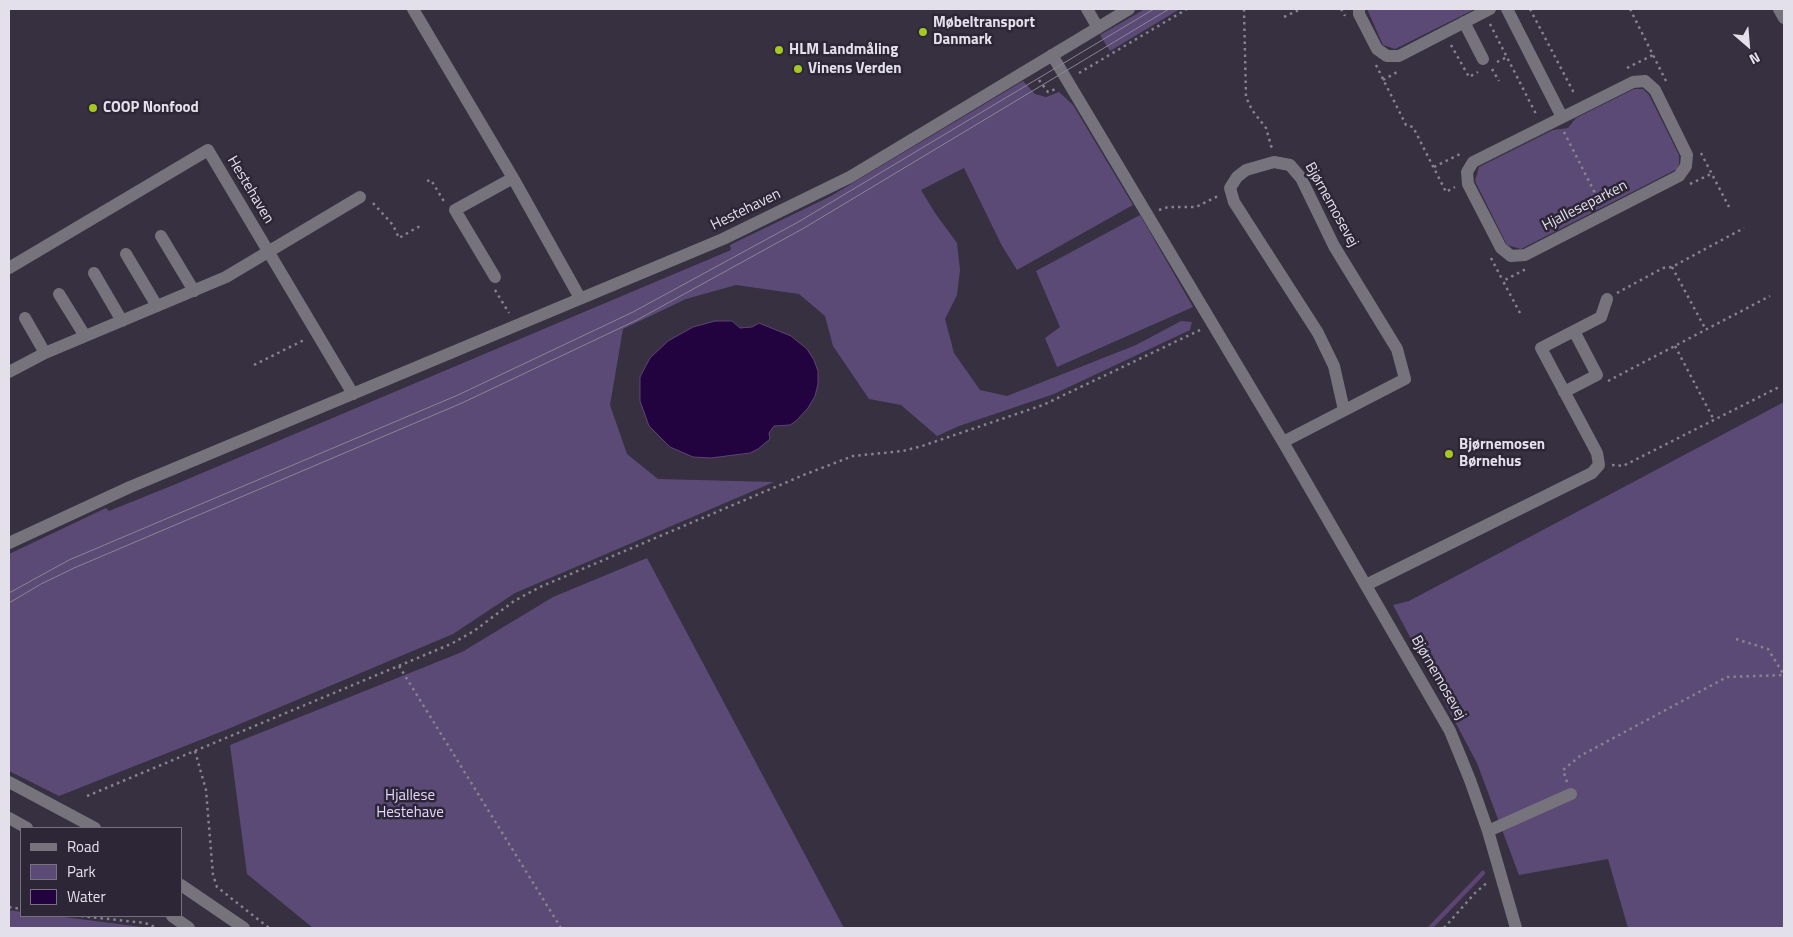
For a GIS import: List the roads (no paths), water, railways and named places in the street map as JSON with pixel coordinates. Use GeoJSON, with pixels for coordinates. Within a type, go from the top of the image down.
{"type":"FeatureCollection","features":[{"type":"Feature","properties":{"kind":"street"},"geometry":{"type":"LineString","coordinates":[[413,9],[513,178],[580,298]]}},
{"type":"Feature","properties":{"kind":"street"},"geometry":{"type":"LineString","coordinates":[[1087,9],[1098,28]]}},
{"type":"Feature","properties":{"kind":"street","name":"Hestehaven"},"geometry":{"type":"LineString","coordinates":[[9,543],[130,487],[723,239],[850,177],[1129,9]]}},
{"type":"Feature","properties":{"kind":"street"},"geometry":{"type":"LineString","coordinates":[[1359,9],[1359,14],[1377,49],[1386,56],[1399,56],[1487,10]]}},
{"type":"Feature","properties":{"kind":"street"},"geometry":{"type":"LineString","coordinates":[[1507,9],[1560,118]]}},
{"type":"Feature","properties":{"kind":"street"},"geometry":{"type":"LineString","coordinates":[[1779,9],[1784,18]]}},
{"type":"Feature","properties":{"kind":"street"},"geometry":{"type":"LineString","coordinates":[[1464,22],[1483,59]]}},
{"type":"Feature","properties":{"kind":"street","name":"Bjørnemosevej"},"geometry":{"type":"LineString","coordinates":[[1052,55],[1283,442],[1450,730],[1488,831],[1516,928]]}},
{"type":"Feature","properties":{"kind":"street","name":"Hjalleseparken"},"geometry":{"type":"LineString","coordinates":[[1644,81],[1655,90],[1687,155],[1686,166],[1679,176],[1525,256],[1511,256],[1501,248],[1468,181],[1467,172],[1473,162],[1560,118],[1633,82],[1644,81]]}},
{"type":"Feature","properties":{"kind":"street","name":"Hestehaven"},"geometry":{"type":"LineString","coordinates":[[9,268],[208,150],[353,394]]}},
{"type":"Feature","properties":{"kind":"street","name":"Bjørnemosevej"},"geometry":{"type":"LineString","coordinates":[[1283,442],[1405,379],[1397,349],[1334,246],[1301,178],[1290,165],[1274,162],[1246,170],[1236,177],[1230,188],[1234,202],[1318,333],[1334,366],[1344,410]]}},
{"type":"Feature","properties":{"kind":"street"},"geometry":{"type":"LineString","coordinates":[[495,277],[455,210],[513,178]]}},
{"type":"Feature","properties":{"kind":"street"},"geometry":{"type":"LineString","coordinates":[[10,368],[226,277],[360,197]]}},
{"type":"Feature","properties":{"kind":"street"},"geometry":{"type":"LineString","coordinates":[[161,236],[194,291]]}},
{"type":"Feature","properties":{"kind":"street"},"geometry":{"type":"LineString","coordinates":[[126,254],[157,306]]}},
{"type":"Feature","properties":{"kind":"street"},"geometry":{"type":"LineString","coordinates":[[94,273],[122,321]]}},
{"type":"Feature","properties":{"kind":"street"},"geometry":{"type":"LineString","coordinates":[[59,294],[85,336]]}},
{"type":"Feature","properties":{"kind":"street"},"geometry":{"type":"LineString","coordinates":[[1366,585],[1580,480],[1592,473],[1599,465],[1597,453],[1541,348],[1601,317],[1607,299]]}},
{"type":"Feature","properties":{"kind":"street"},"geometry":{"type":"LineString","coordinates":[[24,318],[46,353]]}},
{"type":"Feature","properties":{"kind":"street"},"geometry":{"type":"LineString","coordinates":[[1564,392],[1597,374],[1574,331]]}},
{"type":"Feature","properties":{"kind":"street"},"geometry":{"type":"LineString","coordinates":[[9,782],[93,827]]}},
{"type":"Feature","properties":{"kind":"street"},"geometry":{"type":"LineString","coordinates":[[1488,831],[1571,794]]}},
{"type":"Feature","properties":{"kind":"street"},"geometry":{"type":"LineString","coordinates":[[9,818],[25,827]]}},
{"type":"Feature","properties":{"kind":"street"},"geometry":{"type":"LineString","coordinates":[[182,886],[244,928]]}},
{"type":"Feature","properties":{"kind":"street"},"geometry":{"type":"LineString","coordinates":[[173,917],[189,928]]}},
{"type":"Feature","properties":{"kind":"water"},"geometry":{"type":"Polygon","coordinates":[[[715,321],[732,321],[740,328],[752,327],[759,323],[791,336],[807,349],[814,360],[818,371],[818,384],[815,396],[808,408],[796,421],[790,425],[774,426],[769,433],[770,439],[758,449],[750,453],[711,458],[693,457],[670,447],[649,426],[640,401],[640,377],[650,358],[668,341],[693,327],[715,321]]]}},
{"type":"Feature","properties":{"kind":"waterway"},"geometry":{"type":"LineString","coordinates":[[1430,928],[1483,873]]}},
{"type":"Feature","properties":{"kind":"tram line"},"geometry":{"type":"LineString","coordinates":[[9,593],[69,560],[458,395],[633,312],[800,221],[1154,9]]}},
{"type":"Feature","properties":{"kind":"tram line"},"geometry":{"type":"LineString","coordinates":[[9,603],[41,584],[74,568],[462,403],[637,320],[804,228],[1169,9]]}},
{"type":"Feature","properties":{"kind":"place","name":"Møbeltransport Danmark"},"geometry":{"type":"Point","coordinates":[923,32]}},
{"type":"Feature","properties":{"kind":"place","name":"HLM Landmåling"},"geometry":{"type":"Point","coordinates":[779,50]}},
{"type":"Feature","properties":{"kind":"place","name":"Vinens Verden"},"geometry":{"type":"Point","coordinates":[798,69]}},
{"type":"Feature","properties":{"kind":"place","name":"COOP Nonfood"},"geometry":{"type":"Point","coordinates":[93,108]}},
{"type":"Feature","properties":{"kind":"place","name":"Bjørnemosen Børnehus"},"geometry":{"type":"Point","coordinates":[1449,454]}},
{"type":"Feature","properties":{"kind":"park label","name":"Hjallese Hestehave"},"geometry":{"type":"Point","coordinates":[410,804]}}]}
